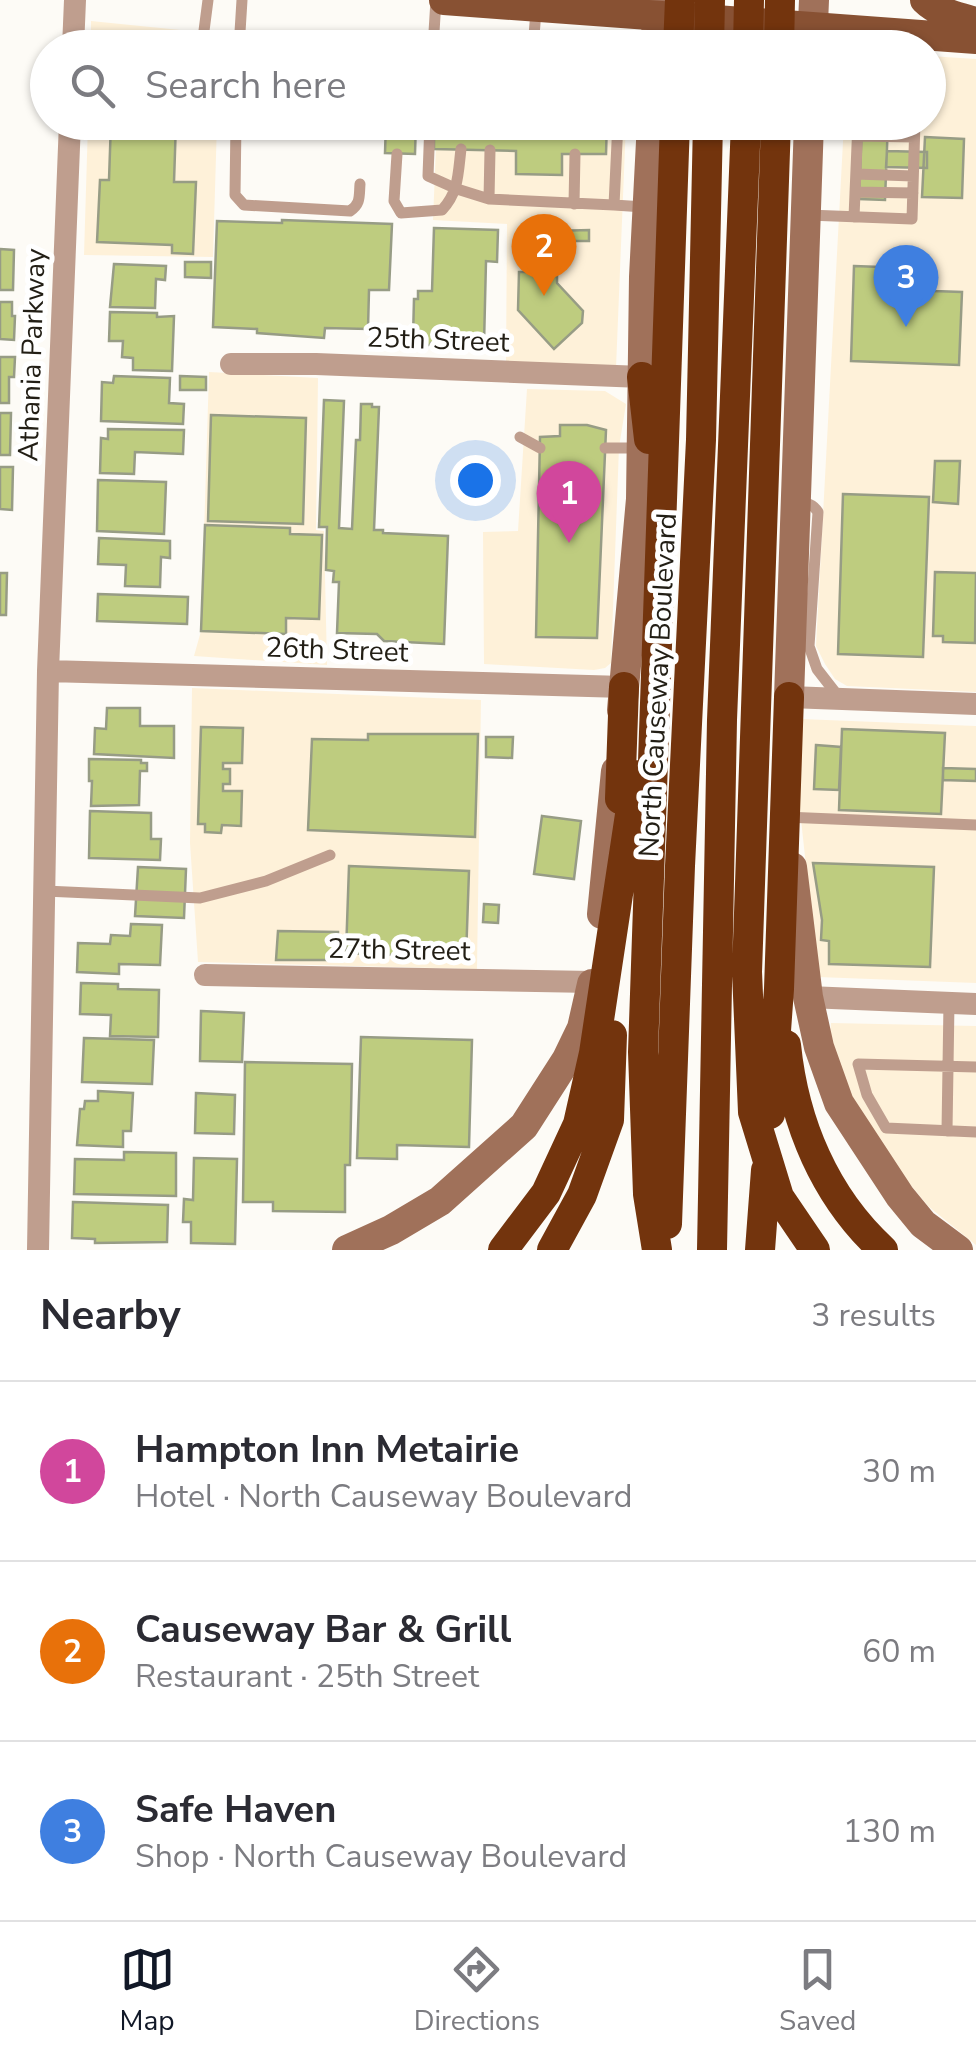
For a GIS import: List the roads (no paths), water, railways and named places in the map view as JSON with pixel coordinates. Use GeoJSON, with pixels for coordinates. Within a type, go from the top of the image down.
{"type":"FeatureCollection","features":[{"type":"Feature","properties":{"kind":"highway"},"geometry":{"type":"LineString","coordinates":[[709,30],[710,0]]}},
{"type":"Feature","properties":{"kind":"highway"},"geometry":{"type":"LineString","coordinates":[[748,30],[749,0]]}},
{"type":"Feature","properties":{"kind":"highway"},"geometry":{"type":"LineString","coordinates":[[779,30],[780,0]]}},
{"type":"Feature","properties":{"kind":"highway"},"geometry":{"type":"LineString","coordinates":[[664,5],[672,30]]}},
{"type":"Feature","properties":{"kind":"highway"},"geometry":{"type":"LineString","coordinates":[[658,1250],[648,1194],[643,1052],[674,140]]}},
{"type":"Feature","properties":{"kind":"highway","name":"North Causeway Boulevard"},"geometry":{"type":"LineString","coordinates":[[666,1250],[680,866],[702,440],[708,140]]}},
{"type":"Feature","properties":{"kind":"highway"},"geometry":{"type":"LineString","coordinates":[[712,1250],[722,720],[745,140]]}},
{"type":"Feature","properties":{"kind":"highway"},"geometry":{"type":"LineString","coordinates":[[775,140],[748,972],[754,1112],[780,1197],[815,1250]]}},
{"type":"Feature","properties":{"kind":"highway"},"geometry":{"type":"LineString","coordinates":[[642,377],[672,649],[680,866]]}},
{"type":"Feature","properties":{"kind":"highway"},"geometry":{"type":"LineString","coordinates":[[503,1250],[546,1193],[578,1124],[606,982],[658,639]]}},
{"type":"Feature","properties":{"kind":"highway"},"geometry":{"type":"LineString","coordinates":[[552,1250],[582,1195],[610,1120],[624,687]]}},
{"type":"Feature","properties":{"kind":"highway"},"geometry":{"type":"LineString","coordinates":[[790,697],[785,818],[794,993],[788,1064],[804,1131],[831,1190],[883,1250]]}},
{"type":"Feature","properties":{"kind":"highway"},"geometry":{"type":"LineString","coordinates":[[760,1250],[794,993]]}},
{"type":"Feature","properties":{"kind":"main road"},"geometry":{"type":"LineString","coordinates":[[444,0],[536,7],[664,5],[846,30]]}},
{"type":"Feature","properties":{"kind":"main road"},"geometry":{"type":"LineString","coordinates":[[925,0],[976,22]]}},
{"type":"Feature","properties":{"kind":"main road"},"geometry":{"type":"LineString","coordinates":[[946,43],[976,39]]}},
{"type":"Feature","properties":{"kind":"street"},"geometry":{"type":"LineString","coordinates":[[74,30],[75,0]]}},
{"type":"Feature","properties":{"kind":"street"},"geometry":{"type":"LineString","coordinates":[[659,30],[664,5]]}},
{"type":"Feature","properties":{"kind":"street","name":"Athania Parkway"},"geometry":{"type":"LineString","coordinates":[[38,1250],[48,671],[69,140]]}},
{"type":"Feature","properties":{"kind":"street","name":"North Causeway Boulevard"},"geometry":{"type":"LineString","coordinates":[[347,1250],[440,1201],[524,1126],[582,1028],[598,960],[641,499],[651,140]]}},
{"type":"Feature","properties":{"kind":"street"},"geometry":{"type":"LineString","coordinates":[[809,140],[790,697],[976,704]]}},
{"type":"Feature","properties":{"kind":"street","name":"25th Street"},"geometry":{"type":"LineString","coordinates":[[231,364],[642,377]]}},
{"type":"Feature","properties":{"kind":"street","name":"26th Street"},"geometry":{"type":"LineString","coordinates":[[48,671],[624,687]]}},
{"type":"Feature","properties":{"kind":"street","name":"27th Street"},"geometry":{"type":"LineString","coordinates":[[205,975],[592,982]]}},
{"type":"Feature","properties":{"kind":"street"},"geometry":{"type":"LineString","coordinates":[[958,1250],[923,1224],[900,1196],[839,1103],[794,993],[976,1004]]}},
{"type":"Feature","properties":{"kind":"lane"},"geometry":{"type":"LineString","coordinates":[[204,30],[208,0]]}},
{"type":"Feature","properties":{"kind":"lane"},"geometry":{"type":"LineString","coordinates":[[241,30],[242,0]]}},
{"type":"Feature","properties":{"kind":"lane"},"geometry":{"type":"LineString","coordinates":[[434,30],[436,0]]}},
{"type":"Feature","properties":{"kind":"lane"},"geometry":{"type":"LineString","coordinates":[[534,30],[536,7]]}},
{"type":"Feature","properties":{"kind":"lane"},"geometry":{"type":"LineString","coordinates":[[235,140],[235,195],[244,205],[350,211],[359,201],[360,184]]}},
{"type":"Feature","properties":{"kind":"lane"},"geometry":{"type":"LineString","coordinates":[[429,140],[428,176],[488,199],[648,207]]}},
{"type":"Feature","properties":{"kind":"lane"},"geometry":{"type":"LineString","coordinates":[[614,205],[617,140]]}},
{"type":"Feature","properties":{"kind":"lane"},"geometry":{"type":"LineString","coordinates":[[854,217],[858,140]]}},
{"type":"Feature","properties":{"kind":"lane"},"geometry":{"type":"LineString","coordinates":[[806,215],[912,219],[914,140]]}},
{"type":"Feature","properties":{"kind":"lane"},"geometry":{"type":"LineString","coordinates":[[397,154],[394,201],[400,214],[442,210],[452,200],[461,150]]}},
{"type":"Feature","properties":{"kind":"lane"},"geometry":{"type":"LineString","coordinates":[[488,199],[490,150]]}},
{"type":"Feature","properties":{"kind":"lane"},"geometry":{"type":"LineString","coordinates":[[574,204],[575,154]]}},
{"type":"Feature","properties":{"kind":"lane"},"geometry":{"type":"LineString","coordinates":[[856,174],[913,176]]}},
{"type":"Feature","properties":{"kind":"lane"},"geometry":{"type":"LineString","coordinates":[[855,192],[913,194]]}},
{"type":"Feature","properties":{"kind":"lane"},"geometry":{"type":"LineString","coordinates":[[520,436],[540,448]]}},
{"type":"Feature","properties":{"kind":"lane"},"geometry":{"type":"LineString","coordinates":[[605,448],[642,448]]}},
{"type":"Feature","properties":{"kind":"lane"},"geometry":{"type":"LineString","coordinates":[[796,502],[815,506],[818,512],[811,657],[841,699]]}},
{"type":"Feature","properties":{"kind":"lane"},"geometry":{"type":"LineString","coordinates":[[785,818],[976,825]]}},
{"type":"Feature","properties":{"kind":"lane"},"geometry":{"type":"LineString","coordinates":[[45,890],[200,898],[266,881],[330,855]]}},
{"type":"Feature","properties":{"kind":"lane"},"geometry":{"type":"LineString","coordinates":[[947,1131],[949,1003]]}},
{"type":"Feature","properties":{"kind":"lane"},"geometry":{"type":"LineString","coordinates":[[976,1067],[858,1064],[867,1095],[886,1128],[976,1132]]}},
{"type":"Feature","properties":{"kind":"place","name":"Causeway Bar & Grill"},"geometry":{"type":"Point","coordinates":[544,296]}},
{"type":"Feature","properties":{"kind":"place","name":"Safe Haven"},"geometry":{"type":"Point","coordinates":[906,327]}},
{"type":"Feature","properties":{"kind":"place","name":"Hampton Inn Metairie"},"geometry":{"type":"Point","coordinates":[569,543]}}]}
